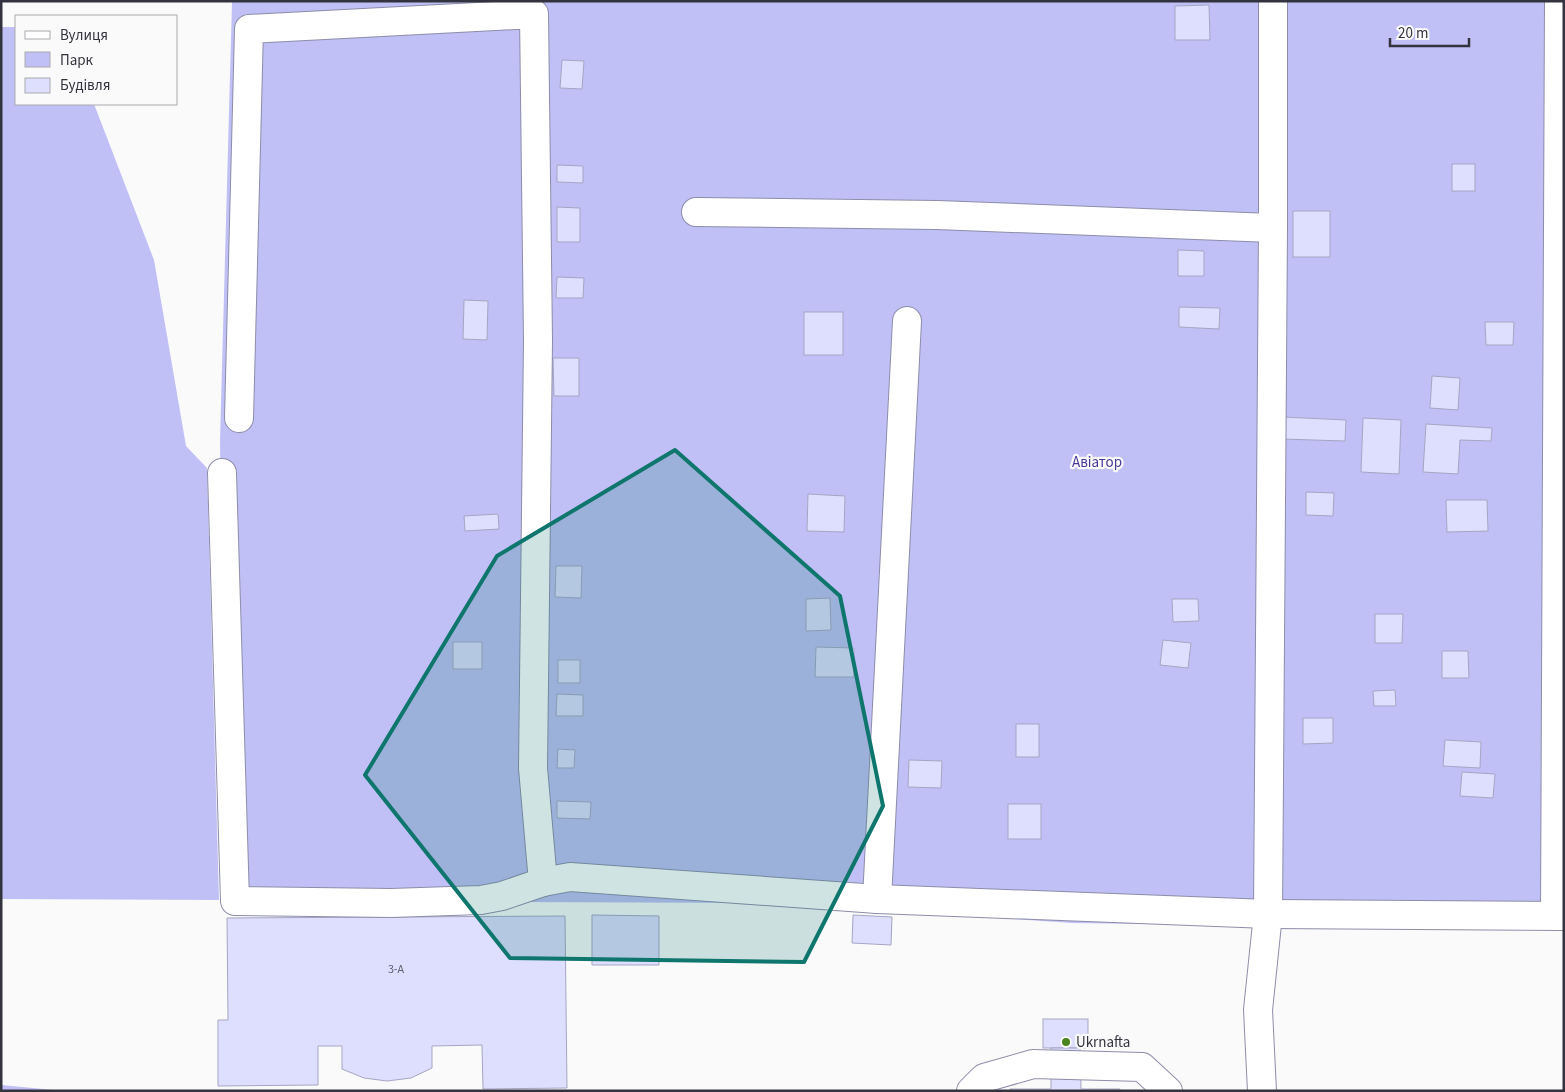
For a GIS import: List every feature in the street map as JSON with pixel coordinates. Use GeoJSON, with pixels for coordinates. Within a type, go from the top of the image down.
{"type":"FeatureCollection","features":[{"type":"Feature","properties":{"kind":"street"},"geometry":{"type":"LineString","coordinates":[[1262,1091],[1258,1010],[1268,914],[1273,1]]}},
{"type":"Feature","properties":{"kind":"street"},"geometry":{"type":"LineString","coordinates":[[222,473],[235,902],[391,903],[481,900],[502,896],[543,882],[570,877],[877,899],[1268,914],[1560,916],[1559,1]]}},
{"type":"Feature","properties":{"kind":"street"},"geometry":{"type":"LineString","coordinates":[[240,418],[249,29],[534,14],[538,341],[532,768],[543,882]]}},
{"type":"Feature","properties":{"kind":"street"},"geometry":{"type":"LineString","coordinates":[[696,212],[937,215],[1273,228]]}},
{"type":"Feature","properties":{"kind":"street"},"geometry":{"type":"LineString","coordinates":[[877,899],[906,321]]}},
{"type":"Feature","properties":{"kind":"street"},"geometry":{"type":"LineString","coordinates":[[971,1091],[984,1078],[1033,1064],[1142,1067],[1168,1091]]}},
{"type":"Feature","properties":{"kind":"highlighted area"},"geometry":{"type":"Polygon","coordinates":[[[675,450],[840,596],[883,806],[804,962],[510,958],[365,775],[497,556],[675,450]]]}},
{"type":"Feature","properties":{"kind":"green space","name":"Авіатор"},"geometry":{"type":"Polygon","coordinates":[[[1564,1],[1564,930],[1072,923],[779,903],[225,901],[220,440],[232,2],[1564,1]]]}},
{"type":"Feature","properties":{"kind":"green space"},"geometry":{"type":"Polygon","coordinates":[[[1,27],[15,27],[15,105],[94,105],[154,260],[186,446],[207,468],[219,900],[1,899],[1,27]]]}},
{"type":"Feature","properties":{"kind":"green space"},"geometry":{"type":"Polygon","coordinates":[[[1,1085],[65,1091],[1,1091],[1,1085]]]}},
{"type":"Feature","properties":{"kind":"building"},"geometry":{"type":"Polygon","coordinates":[[[1209,5],[1210,40],[1175,40],[1175,6],[1209,5]]]}},
{"type":"Feature","properties":{"kind":"building"},"geometry":{"type":"Polygon","coordinates":[[[562,60],[584,61],[582,89],[560,88],[562,60]]]}},
{"type":"Feature","properties":{"kind":"building"},"geometry":{"type":"Polygon","coordinates":[[[1452,164],[1475,164],[1475,191],[1452,191],[1452,164]]]}},
{"type":"Feature","properties":{"kind":"building"},"geometry":{"type":"Polygon","coordinates":[[[557,165],[583,166],[583,183],[557,182],[557,165]]]}},
{"type":"Feature","properties":{"kind":"building"},"geometry":{"type":"Polygon","coordinates":[[[557,207],[580,208],[580,242],[557,242],[557,207]]]}},
{"type":"Feature","properties":{"kind":"building"},"geometry":{"type":"Polygon","coordinates":[[[1293,211],[1330,211],[1330,257],[1293,257],[1293,211]]]}},
{"type":"Feature","properties":{"kind":"building"},"geometry":{"type":"Polygon","coordinates":[[[1178,250],[1204,251],[1204,276],[1178,276],[1178,250]]]}},
{"type":"Feature","properties":{"kind":"building"},"geometry":{"type":"Polygon","coordinates":[[[557,277],[584,278],[583,298],[556,298],[557,277]]]}},
{"type":"Feature","properties":{"kind":"building"},"geometry":{"type":"Polygon","coordinates":[[[464,300],[488,301],[487,340],[463,339],[464,300]]]}},
{"type":"Feature","properties":{"kind":"building"},"geometry":{"type":"Polygon","coordinates":[[[1179,307],[1220,308],[1219,329],[1179,327],[1179,307]]]}},
{"type":"Feature","properties":{"kind":"building"},"geometry":{"type":"Polygon","coordinates":[[[804,312],[843,312],[843,355],[804,355],[804,312]]]}},
{"type":"Feature","properties":{"kind":"building"},"geometry":{"type":"Polygon","coordinates":[[[1485,322],[1514,322],[1513,345],[1486,345],[1485,322]]]}},
{"type":"Feature","properties":{"kind":"building"},"geometry":{"type":"Polygon","coordinates":[[[553,358],[579,358],[579,396],[554,396],[553,358]]]}},
{"type":"Feature","properties":{"kind":"building"},"geometry":{"type":"Polygon","coordinates":[[[1432,376],[1460,378],[1458,410],[1430,408],[1432,376]]]}},
{"type":"Feature","properties":{"kind":"building"},"geometry":{"type":"Polygon","coordinates":[[[1283,417],[1346,420],[1345,441],[1282,439],[1283,417]]]}},
{"type":"Feature","properties":{"kind":"building"},"geometry":{"type":"Polygon","coordinates":[[[1363,418],[1401,420],[1399,474],[1361,472],[1363,418]]]}},
{"type":"Feature","properties":{"kind":"building"},"geometry":{"type":"Polygon","coordinates":[[[1426,424],[1492,428],[1491,441],[1460,440],[1458,474],[1423,472],[1426,424]]]}},
{"type":"Feature","properties":{"kind":"building"},"geometry":{"type":"Polygon","coordinates":[[[1306,492],[1334,493],[1333,516],[1306,515],[1306,492]]]}},
{"type":"Feature","properties":{"kind":"building"},"geometry":{"type":"Polygon","coordinates":[[[808,494],[845,496],[844,532],[807,531],[808,494]]]}},
{"type":"Feature","properties":{"kind":"building"},"geometry":{"type":"Polygon","coordinates":[[[1446,500],[1487,500],[1488,531],[1447,532],[1446,500]]]}},
{"type":"Feature","properties":{"kind":"building"},"geometry":{"type":"Polygon","coordinates":[[[498,514],[499,529],[465,531],[464,516],[498,514]]]}},
{"type":"Feature","properties":{"kind":"building"},"geometry":{"type":"Polygon","coordinates":[[[556,566],[582,566],[581,598],[555,597],[556,566]]]}},
{"type":"Feature","properties":{"kind":"building"},"geometry":{"type":"Polygon","coordinates":[[[830,598],[831,630],[806,631],[806,599],[830,598]]]}},
{"type":"Feature","properties":{"kind":"building"},"geometry":{"type":"Polygon","coordinates":[[[1172,599],[1198,599],[1199,621],[1173,622],[1172,599]]]}},
{"type":"Feature","properties":{"kind":"building"},"geometry":{"type":"Polygon","coordinates":[[[1375,614],[1403,614],[1402,643],[1375,643],[1375,614]]]}},
{"type":"Feature","properties":{"kind":"building"},"geometry":{"type":"Polygon","coordinates":[[[1163,640],[1191,643],[1188,668],[1160,665],[1163,640]]]}},
{"type":"Feature","properties":{"kind":"building"},"geometry":{"type":"Polygon","coordinates":[[[453,642],[482,642],[482,669],[453,669],[453,642]]]}},
{"type":"Feature","properties":{"kind":"building"},"geometry":{"type":"Polygon","coordinates":[[[816,647],[854,648],[854,677],[815,677],[816,647]]]}},
{"type":"Feature","properties":{"kind":"building"},"geometry":{"type":"Polygon","coordinates":[[[1442,651],[1468,651],[1469,678],[1442,678],[1442,651]]]}},
{"type":"Feature","properties":{"kind":"building"},"geometry":{"type":"Polygon","coordinates":[[[558,660],[580,660],[580,683],[558,683],[558,660]]]}},
{"type":"Feature","properties":{"kind":"building"},"geometry":{"type":"Polygon","coordinates":[[[1395,690],[1396,706],[1374,706],[1373,691],[1395,690]]]}},
{"type":"Feature","properties":{"kind":"building"},"geometry":{"type":"Polygon","coordinates":[[[557,694],[583,695],[583,716],[556,716],[557,694]]]}},
{"type":"Feature","properties":{"kind":"building"},"geometry":{"type":"Polygon","coordinates":[[[1303,718],[1333,718],[1333,743],[1303,744],[1303,718]]]}},
{"type":"Feature","properties":{"kind":"building"},"geometry":{"type":"Polygon","coordinates":[[[1016,724],[1039,724],[1039,757],[1016,757],[1016,724]]]}},
{"type":"Feature","properties":{"kind":"building"},"geometry":{"type":"Polygon","coordinates":[[[1445,740],[1481,742],[1480,768],[1443,766],[1445,740]]]}},
{"type":"Feature","properties":{"kind":"building"},"geometry":{"type":"Polygon","coordinates":[[[558,749],[575,750],[574,768],[557,768],[558,749]]]}},
{"type":"Feature","properties":{"kind":"building"},"geometry":{"type":"Polygon","coordinates":[[[909,760],[942,761],[941,788],[908,787],[909,760]]]}},
{"type":"Feature","properties":{"kind":"building"},"geometry":{"type":"Polygon","coordinates":[[[1462,772],[1495,774],[1493,798],[1460,796],[1462,772]]]}},
{"type":"Feature","properties":{"kind":"building"},"geometry":{"type":"Polygon","coordinates":[[[557,801],[591,802],[590,819],[557,818],[557,801]]]}},
{"type":"Feature","properties":{"kind":"building"},"geometry":{"type":"Polygon","coordinates":[[[1008,804],[1041,804],[1041,839],[1008,839],[1008,804]]]}},
{"type":"Feature","properties":{"kind":"building"},"geometry":{"type":"Polygon","coordinates":[[[592,915],[659,916],[659,965],[592,965],[592,915]]]}},
{"type":"Feature","properties":{"kind":"building"},"geometry":{"type":"Polygon","coordinates":[[[853,915],[892,917],[891,945],[852,943],[853,915]]]}},
{"type":"Feature","properties":{"kind":"building"},"geometry":{"type":"Polygon","coordinates":[[[565,916],[567,1088],[483,1089],[482,1045],[432,1046],[432,1068],[411,1078],[387,1081],[364,1078],[342,1069],[342,1046],[318,1046],[318,1085],[218,1086],[218,1020],[228,1020],[227,918],[565,916]]]}},
{"type":"Feature","properties":{"kind":"building"},"geometry":{"type":"Polygon","coordinates":[[[1043,1019],[1088,1019],[1088,1048],[1043,1048],[1043,1019]]]}},
{"type":"Feature","properties":{"kind":"building"},"geometry":{"type":"Polygon","coordinates":[[[1051,1048],[1080,1048],[1081,1089],[1120,1089],[1120,1091],[1010,1091],[1010,1089],[1051,1089],[1051,1048]]]}},
{"type":"Feature","properties":{"kind":"place","name":"Ukrnafta"},"geometry":{"type":"Point","coordinates":[1066,1042]}}]}
